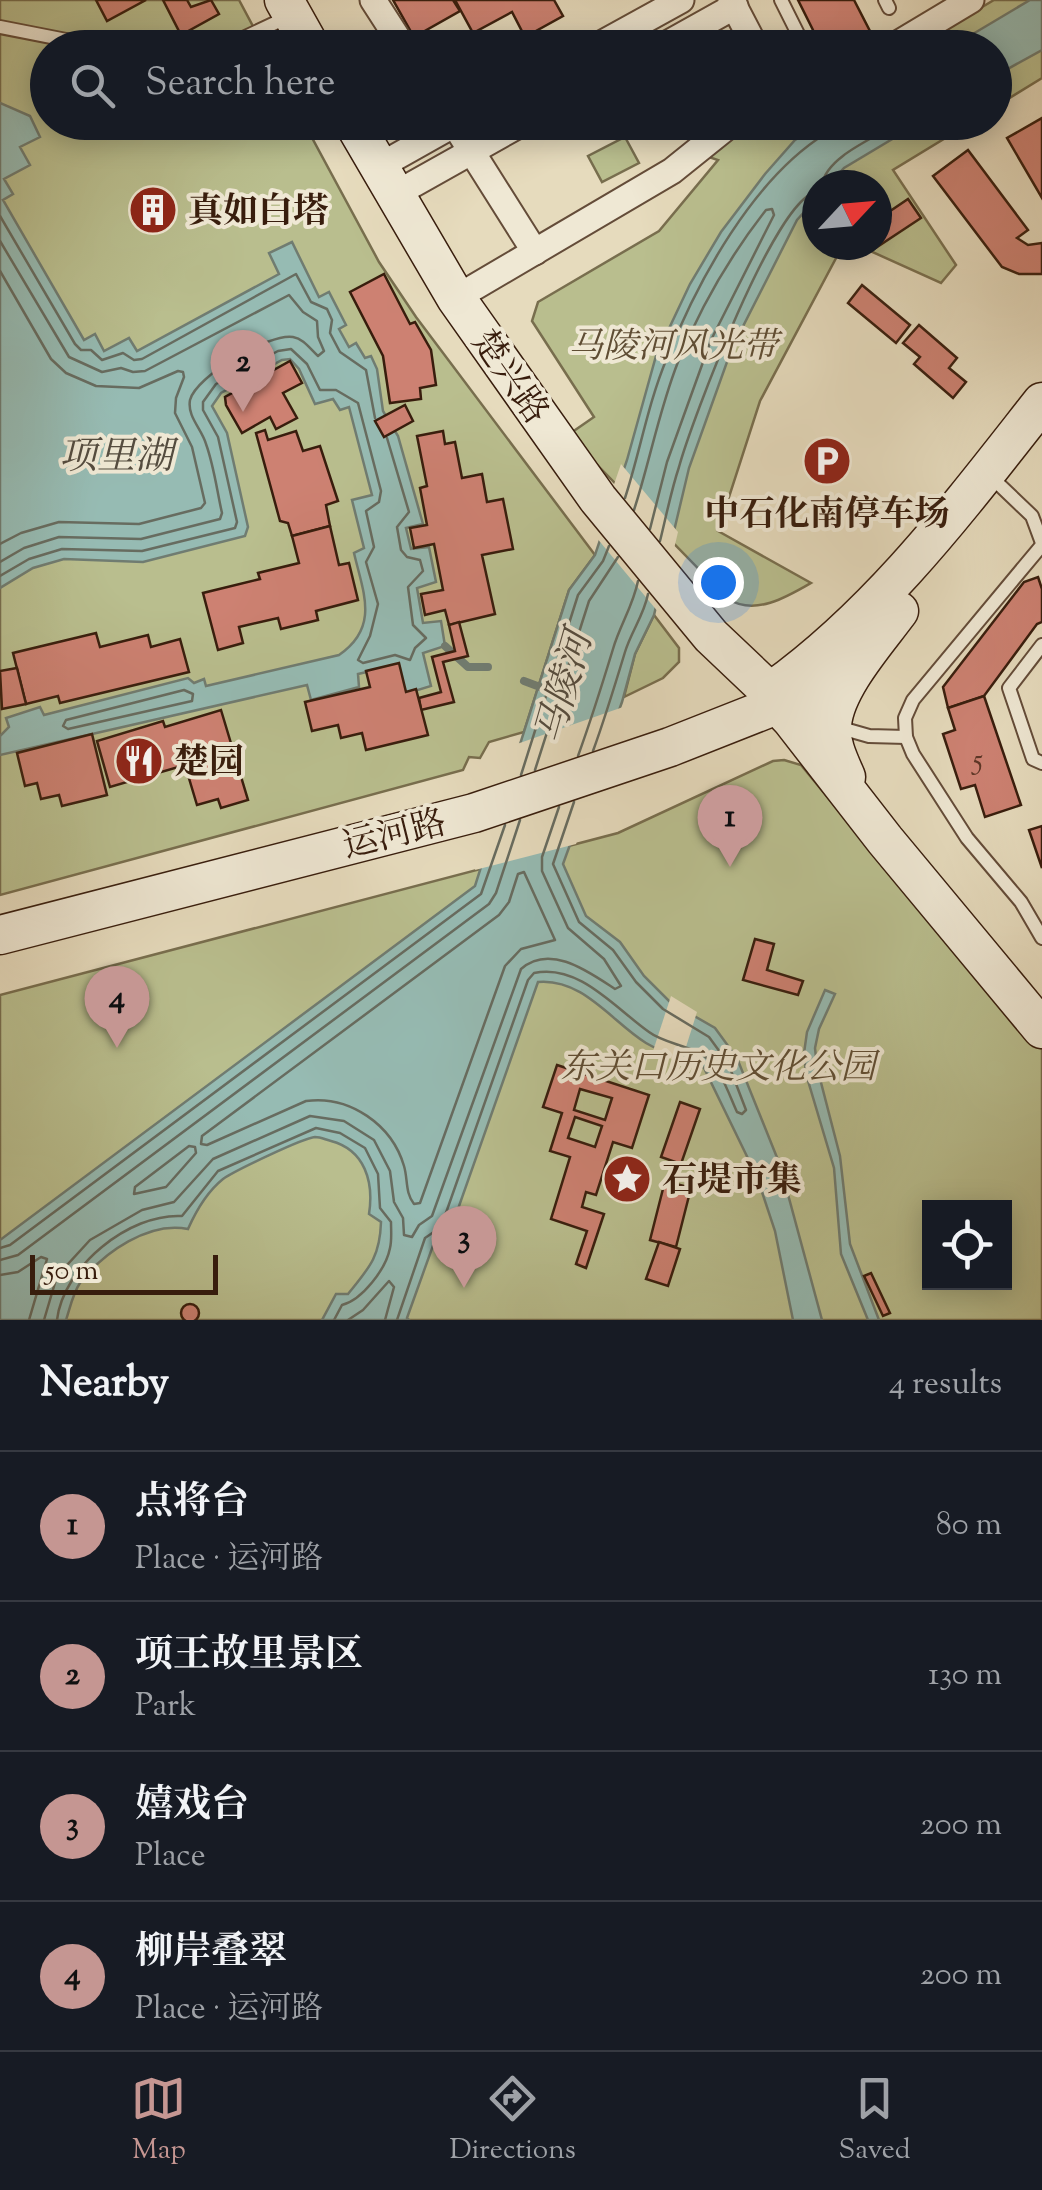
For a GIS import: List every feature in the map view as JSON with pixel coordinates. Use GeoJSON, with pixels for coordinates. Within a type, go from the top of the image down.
{"type":"FeatureCollection","features":[{"type":"Feature","properties":{"kind":"street"},"geometry":{"type":"LineString","coordinates":[[373,0],[392,30]]}},
{"type":"Feature","properties":{"kind":"street"},"geometry":{"type":"LineString","coordinates":[[627,30],[681,0]]}},
{"type":"Feature","properties":{"kind":"street"},"geometry":{"type":"LineString","coordinates":[[920,30],[971,0]]}},
{"type":"Feature","properties":{"kind":"street"},"geometry":{"type":"LineString","coordinates":[[689,30],[733,3],[747,30]]}},
{"type":"Feature","properties":{"kind":"street"},"geometry":{"type":"LineString","coordinates":[[288,7],[301,30]]}},
{"type":"Feature","properties":{"kind":"street","name":"楚兴路"},"geometry":{"type":"LineString","coordinates":[[363,140],[456,298],[598,500],[702,624],[795,716]]}},
{"type":"Feature","properties":{"kind":"street"},"geometry":{"type":"LineString","coordinates":[[386,181],[435,140]]}},
{"type":"Feature","properties":{"kind":"street"},"geometry":{"type":"LineString","coordinates":[[465,140],[535,252]]}},
{"type":"Feature","properties":{"kind":"street"},"geometry":{"type":"LineString","coordinates":[[386,181],[472,152],[493,140]]}},
{"type":"Feature","properties":{"kind":"street"},"geometry":{"type":"LineString","coordinates":[[456,298],[672,170],[710,140]]}},
{"type":"Feature","properties":{"kind":"street","name":"运河路"},"geometry":{"type":"LineString","coordinates":[[995,479],[1042,402]]}},
{"type":"Feature","properties":{"kind":"street","name":"运河路"},"geometry":{"type":"LineString","coordinates":[[0,935],[474,813],[670,746],[795,716],[802,670],[890,603],[904,572],[1042,437]]}},
{"type":"Feature","properties":{"kind":"street"},"geometry":{"type":"LineString","coordinates":[[702,624],[759,654],[798,653],[890,603]]}},
{"type":"Feature","properties":{"kind":"street"},"geometry":{"type":"LineString","coordinates":[[890,603],[849,681],[795,716],[865,815],[1042,1029]]}},
{"type":"Feature","properties":{"kind":"lane"},"geometry":{"type":"LineString","coordinates":[[781,0],[796,30]]}},
{"type":"Feature","properties":{"kind":"lane"},"geometry":{"type":"LineString","coordinates":[[251,30],[288,7]]}},
{"type":"Feature","properties":{"kind":"lane"},"geometry":{"type":"LineString","coordinates":[[0,27],[30,33]]}},
{"type":"Feature","properties":{"kind":"lane"},"geometry":{"type":"LineString","coordinates":[[995,479],[1032,516],[1042,544],[913,700],[904,718],[913,754],[967,838],[1021,902],[1042,938]]}},
{"type":"Feature","properties":{"kind":"lane"},"geometry":{"type":"LineString","coordinates":[[1042,644],[1009,688],[1033,759],[1042,763]]}},
{"type":"Feature","properties":{"kind":"lane"},"geometry":{"type":"LineString","coordinates":[[795,716],[869,736],[906,737]]}},
{"type":"Feature","properties":{"kind":"green space"},"geometry":{"type":"Polygon","coordinates":[[[0,0],[239,0],[255,30],[30,30],[30,140],[313,140],[379,262],[416,317],[595,555],[569,590],[524,732],[489,742],[480,758],[469,757],[463,770],[0,895],[0,0]]]}},
{"type":"Feature","properties":{"kind":"green space"},"geometry":{"type":"Polygon","coordinates":[[[994,0],[1042,0],[1042,78],[1012,97],[1012,30],[943,30],[994,0]]]}},
{"type":"Feature","properties":{"kind":"green space"},"geometry":{"type":"Polygon","coordinates":[[[627,140],[639,163],[602,182],[588,156],[627,140]]]}},
{"type":"Feature","properties":{"kind":"green space","name":"马陵河风光带"},"geometry":{"type":"Polygon","coordinates":[[[726,140],[942,140],[893,170],[956,265],[941,283],[890,260],[892,170],[802,170],[802,260],[835,260],[760,401],[718,531],[811,583],[771,603],[749,606],[728,599],[568,435],[594,417],[532,321],[538,302],[659,231],[718,160],[706,156],[726,140]]]}},
{"type":"Feature","properties":{"kind":"green space"},"geometry":{"type":"Polygon","coordinates":[[[654,615],[679,648],[679,662],[663,678],[624,697],[635,654],[654,615]]]}},
{"type":"Feature","properties":{"kind":"green space","name":"东关口历史文化公园"},"geometry":{"type":"Polygon","coordinates":[[[773,761],[801,765],[909,896],[1018,1016],[1042,1049],[1042,1320],[0,1320],[0,995],[618,833],[773,761]]]}},
{"type":"Feature","properties":{"kind":"water"},"geometry":{"type":"Polygon","coordinates":[[[1030,0],[1042,0],[1042,50],[1012,67],[1012,30],[980,30],[1030,0]]]}},
{"type":"Feature","properties":{"kind":"water","name":"项里湖"},"geometry":{"type":"Polygon","coordinates":[[[0,103],[30,116],[30,140],[34,140],[20,147],[30,165],[4,179],[13,194],[3,200],[84,340],[95,334],[104,351],[129,338],[137,351],[279,274],[269,253],[292,242],[319,297],[329,292],[346,325],[339,329],[349,347],[356,343],[365,358],[371,356],[377,369],[383,411],[398,436],[423,524],[406,528],[411,549],[429,547],[436,582],[417,588],[423,623],[441,621],[445,646],[423,653],[431,686],[405,694],[397,665],[358,674],[359,687],[311,700],[307,685],[0,755],[0,736],[9,727],[6,718],[40,707],[44,715],[188,678],[194,683],[204,679],[206,686],[339,655],[352,644],[360,633],[365,608],[354,553],[364,548],[352,500],[372,495],[349,407],[340,410],[333,399],[315,404],[299,369],[290,359],[221,393],[212,406],[227,433],[248,527],[245,536],[143,562],[64,559],[33,568],[0,588],[0,103]]]}},
{"type":"Feature","properties":{"kind":"water","name":"马陵河"},"geometry":{"type":"Polygon","coordinates":[[[795,140],[891,140],[842,170],[802,170],[802,214],[732,348],[689,468],[654,615],[635,654],[622,702],[563,864],[586,916],[620,942],[644,976],[670,1002],[715,1028],[737,1058],[780,1165],[822,1320],[793,1320],[775,1231],[757,1177],[704,1068],[646,1043],[583,994],[554,983],[538,982],[446,1243],[435,1240],[409,1320],[322,1320],[336,1294],[348,1294],[367,1269],[376,1253],[381,1222],[369,1214],[368,1179],[359,1160],[343,1145],[315,1137],[223,1179],[212,1189],[188,1229],[143,1234],[114,1250],[80,1283],[66,1320],[0,1320],[0,1240],[475,886],[569,590],[595,555],[656,356],[690,284],[721,232],[795,140]]]}},
{"type":"Feature","properties":{"kind":"water"},"geometry":{"type":"Polygon","coordinates":[[[825,990],[835,994],[819,1029],[817,1067],[840,1156],[850,1244],[879,1320],[868,1320],[841,1254],[834,1168],[806,1074],[807,1032],[825,990]]]}},
{"type":"Feature","properties":{"kind":"pier"},"geometry":{"type":"Polygon","coordinates":[[[621,464],[678,532],[659,613],[596,537],[621,464]]]}},
{"type":"Feature","properties":{"kind":"pier"},"geometry":{"type":"Polygon","coordinates":[[[626,706],[576,844],[475,870],[514,745],[626,706]]]}},
{"type":"Feature","properties":{"kind":"pier"},"geometry":{"type":"Polygon","coordinates":[[[671,996],[697,1012],[681,1063],[653,1051],[671,996]]]}},
{"type":"Feature","properties":{"kind":"building"},"geometry":{"type":"Polygon","coordinates":[[[96,0],[146,0],[107,21],[96,0]]]}},
{"type":"Feature","properties":{"kind":"building"},"geometry":{"type":"Polygon","coordinates":[[[163,0],[187,0],[191,7],[211,0],[219,14],[190,30],[178,30],[163,0]]]}},
{"type":"Feature","properties":{"kind":"building"},"geometry":{"type":"Polygon","coordinates":[[[393,0],[453,0],[460,11],[426,30],[410,30],[393,0]]]}},
{"type":"Feature","properties":{"kind":"building"},"geometry":{"type":"Polygon","coordinates":[[[455,0],[554,0],[563,16],[538,30],[521,30],[512,12],[471,30],[455,0]]]}},
{"type":"Feature","properties":{"kind":"building"},"geometry":{"type":"Polygon","coordinates":[[[798,0],[854,0],[869,30],[813,30],[798,0]]]}},
{"type":"Feature","properties":{"kind":"building"},"geometry":{"type":"Polygon","coordinates":[[[1042,118],[1042,198],[1008,140],[1012,140],[1012,135],[1042,118]]]}},
{"type":"Feature","properties":{"kind":"building"},"geometry":{"type":"Polygon","coordinates":[[[968,150],[1028,230],[1017,238],[1028,245],[1042,243],[1042,274],[1019,274],[1002,267],[933,176],[968,150]]]}},
{"type":"Feature","properties":{"kind":"building","name":"真如白塔"},"geometry":{"type":"Polygon","coordinates":[[[153,195],[163,199],[167,209],[163,219],[153,223],[143,219],[139,209],[143,199],[153,195]]]}},
{"type":"Feature","properties":{"kind":"building"},"geometry":{"type":"Polygon","coordinates":[[[908,199],[921,218],[892,237],[892,210],[908,199]]]}},
{"type":"Feature","properties":{"kind":"building"},"geometry":{"type":"Polygon","coordinates":[[[384,274],[410,324],[415,322],[431,350],[436,385],[420,388],[421,399],[390,403],[383,356],[350,292],[384,274]]]}},
{"type":"Feature","properties":{"kind":"building"},"geometry":{"type":"Polygon","coordinates":[[[862,285],[910,325],[896,343],[848,303],[862,285]]]}},
{"type":"Feature","properties":{"kind":"building"},"geometry":{"type":"Polygon","coordinates":[[[919,325],[957,358],[949,368],[966,382],[953,398],[914,364],[920,357],[903,343],[919,325]]]}},
{"type":"Feature","properties":{"kind":"building"},"geometry":{"type":"Polygon","coordinates":[[[290,361],[302,383],[283,393],[297,418],[276,429],[270,417],[242,433],[225,397],[290,361]]]}},
{"type":"Feature","properties":{"kind":"building"},"geometry":{"type":"Polygon","coordinates":[[[405,405],[413,421],[384,437],[375,421],[405,405]]]}},
{"type":"Feature","properties":{"kind":"building"},"geometry":{"type":"Polygon","coordinates":[[[265,430],[268,440],[296,431],[303,451],[320,446],[338,501],[326,505],[330,526],[292,536],[288,523],[280,521],[256,433],[265,430]]]}},
{"type":"Feature","properties":{"kind":"building"},"geometry":{"type":"Polygon","coordinates":[[[443,431],[445,444],[455,442],[462,478],[482,474],[487,502],[503,499],[513,549],[482,555],[495,614],[449,625],[445,610],[425,615],[421,594],[443,590],[434,544],[414,548],[410,528],[427,525],[420,488],[427,486],[417,436],[443,431]]]}},
{"type":"Feature","properties":{"kind":"building"},"geometry":{"type":"Polygon","coordinates":[[[330,526],[339,565],[349,563],[358,600],[316,611],[318,620],[281,629],[278,618],[239,627],[243,643],[218,650],[203,593],[260,579],[258,573],[299,563],[292,536],[330,526]]]}},
{"type":"Feature","properties":{"kind":"building"},"geometry":{"type":"Polygon","coordinates":[[[1038,577],[1042,622],[984,696],[948,708],[943,687],[1024,582],[1038,577]]]}},
{"type":"Feature","properties":{"kind":"building"},"geometry":{"type":"Polygon","coordinates":[[[459,622],[468,656],[443,662],[454,702],[421,710],[419,698],[441,692],[432,657],[455,651],[449,625],[459,622]]]}},
{"type":"Feature","properties":{"kind":"building"},"geometry":{"type":"Polygon","coordinates":[[[96,633],[100,647],[148,635],[151,647],[180,639],[189,672],[60,703],[58,696],[26,704],[13,653],[96,633]]]}},
{"type":"Feature","properties":{"kind":"building"},"geometry":{"type":"Polygon","coordinates":[[[399,663],[406,692],[416,689],[428,735],[366,750],[362,733],[341,738],[338,725],[312,731],[305,702],[370,687],[366,671],[399,663]]]}},
{"type":"Feature","properties":{"kind":"building"},"geometry":{"type":"Polygon","coordinates":[[[17,668],[26,704],[2,709],[0,671],[17,668]]]}},
{"type":"Feature","properties":{"kind":"building"},"geometry":{"type":"Polygon","coordinates":[[[984,696],[1021,805],[985,817],[975,785],[961,789],[943,734],[955,730],[948,708],[984,696]]]}},
{"type":"Feature","properties":{"kind":"building"},"geometry":{"type":"Polygon","coordinates":[[[221,710],[248,800],[221,808],[218,799],[197,805],[185,765],[110,787],[97,741],[163,721],[165,727],[221,710]]]}},
{"type":"Feature","properties":{"kind":"building"},"geometry":{"type":"Polygon","coordinates":[[[92,734],[107,795],[62,806],[59,795],[41,799],[37,783],[25,786],[17,753],[92,734]]]}},
{"type":"Feature","properties":{"kind":"building"},"geometry":{"type":"Polygon","coordinates":[[[1042,826],[1042,868],[1029,830],[1042,826]]]}},
{"type":"Feature","properties":{"kind":"building"},"geometry":{"type":"Polygon","coordinates":[[[755,939],[774,944],[767,970],[803,981],[798,995],[743,980],[755,939]]]}},
{"type":"Feature","properties":{"kind":"building"},"geometry":{"type":"Polygon","coordinates":[[[557,1065],[649,1095],[632,1148],[613,1142],[596,1195],[586,1192],[582,1207],[604,1214],[586,1268],[576,1264],[587,1231],[551,1219],[570,1157],[550,1151],[562,1113],[543,1107],[557,1065]],[[580,1089],[574,1110],[605,1120],[612,1098],[580,1089]],[[575,1117],[568,1138],[595,1147],[602,1126],[575,1117]]]}},
{"type":"Feature","properties":{"kind":"building"},"geometry":{"type":"Polygon","coordinates":[[[680,1102],[700,1109],[681,1164],[661,1157],[680,1102]]]}},
{"type":"Feature","properties":{"kind":"building"},"geometry":{"type":"Polygon","coordinates":[[[665,1181],[691,1188],[676,1247],[650,1240],[665,1181]]]}},
{"type":"Feature","properties":{"kind":"building"},"geometry":{"type":"Polygon","coordinates":[[[659,1242],[680,1249],[668,1286],[646,1279],[659,1242]]]}},
{"type":"Feature","properties":{"kind":"building"},"geometry":{"type":"Polygon","coordinates":[[[871,1273],[890,1313],[883,1316],[864,1276],[871,1273]]]}},
{"type":"Feature","properties":{"kind":"building"},"geometry":{"type":"Polygon","coordinates":[[[184,1307],[196,1307],[196,1319],[184,1319],[184,1307]]]}},
{"type":"Feature","properties":{"kind":"waterway"},"geometry":{"type":"LineString","coordinates":[[445,646],[468,667],[488,667]]}},
{"type":"Feature","properties":{"kind":"waterway","name":"马陵河"},"geometry":{"type":"LineString","coordinates":[[524,681],[548,690]]}},
{"type":"Feature","properties":{"kind":"place","name":"真如白塔"},"geometry":{"type":"Point","coordinates":[153,210]}},
{"type":"Feature","properties":{"kind":"place","name":"项王故里景区"},"geometry":{"type":"Point","coordinates":[243,412]}},
{"type":"Feature","properties":{"kind":"place","name":"中石化南停车场"},"geometry":{"type":"Point","coordinates":[827,461]}},
{"type":"Feature","properties":{"kind":"place","name":"楚园"},"geometry":{"type":"Point","coordinates":[139,761]}},
{"type":"Feature","properties":{"kind":"place","name":"点将台"},"geometry":{"type":"Point","coordinates":[730,867]}},
{"type":"Feature","properties":{"kind":"place","name":"柳岸叠翠"},"geometry":{"type":"Point","coordinates":[117,1048]}},
{"type":"Feature","properties":{"kind":"place","name":"石堤市集"},"geometry":{"type":"Point","coordinates":[627,1179]}},
{"type":"Feature","properties":{"kind":"place","name":"嬉戏台"},"geometry":{"type":"Point","coordinates":[464,1288]}}]}
